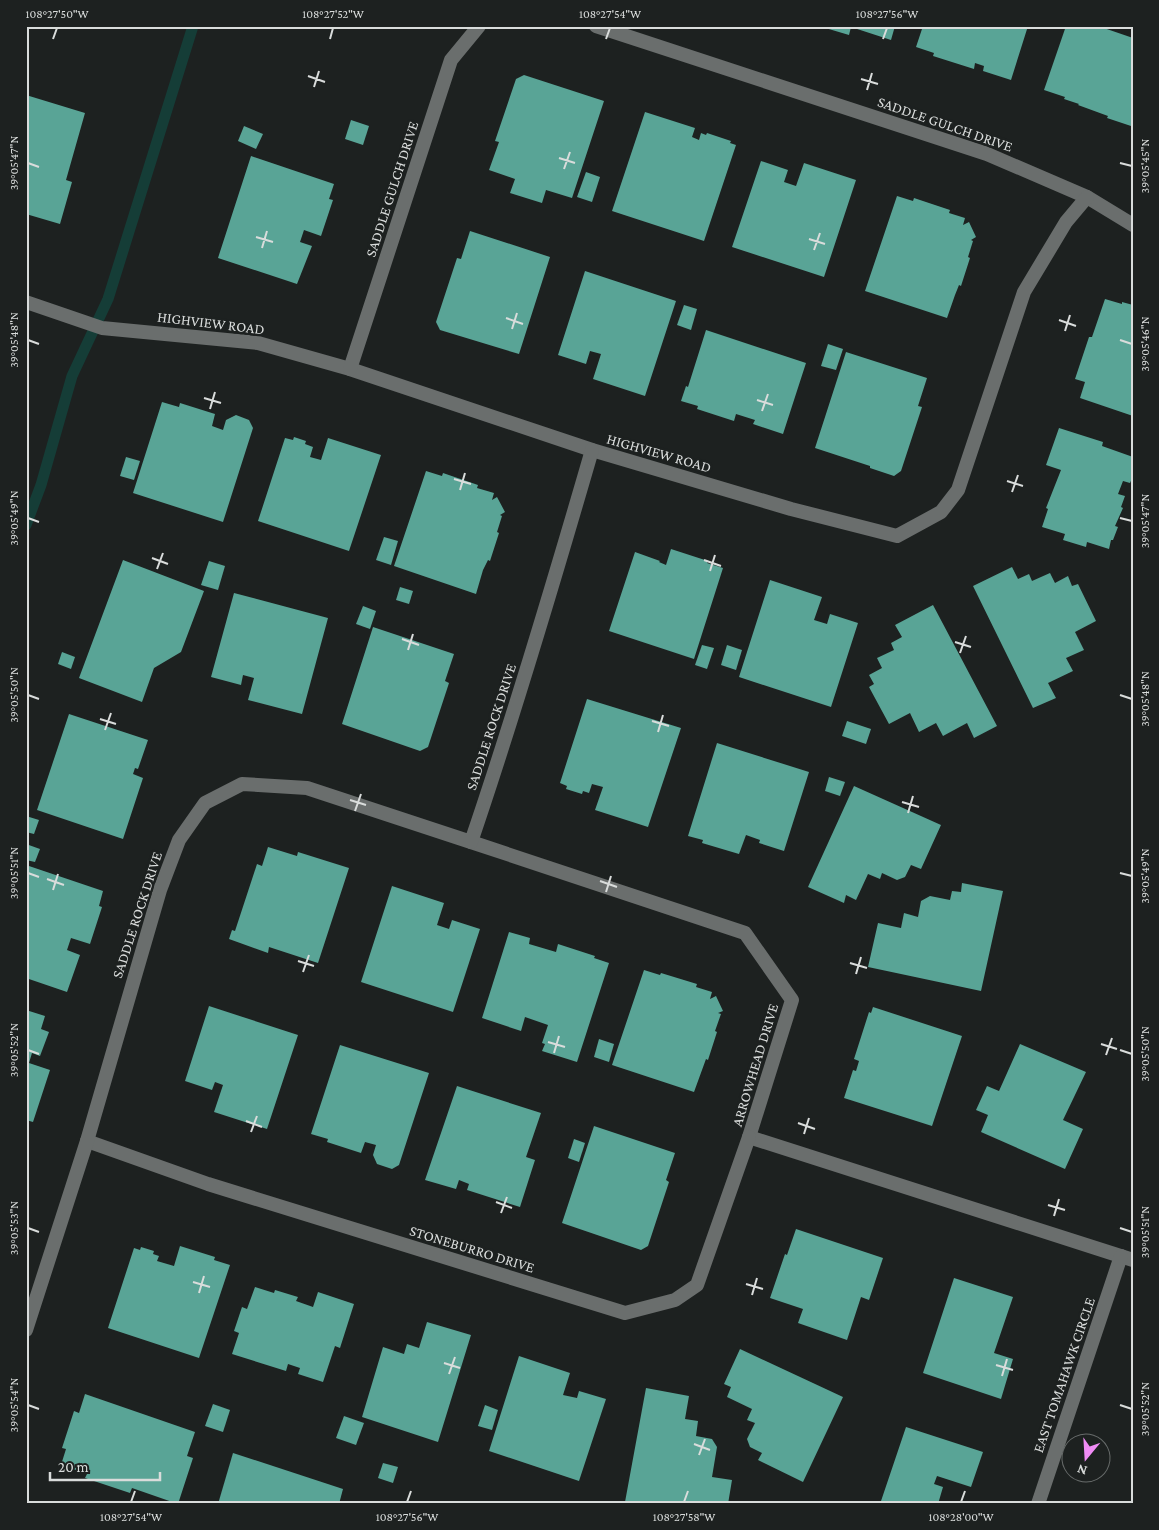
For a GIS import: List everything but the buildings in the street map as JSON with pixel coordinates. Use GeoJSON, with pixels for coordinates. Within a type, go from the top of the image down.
{"type":"FeatureCollection","features":[{"type":"Feature","properties":{"kind":"street","name":"SADDLE GULCH DRIVE"},"geometry":{"type":"LineString","coordinates":[[350,369],[451,60],[478,26]]}},
{"type":"Feature","properties":{"kind":"street","name":"SADDLE GULCH DRIVE"},"geometry":{"type":"LineString","coordinates":[[596,26],[987,154],[1087,197],[1133,225]]}},
{"type":"Feature","properties":{"kind":"street","name":"HIGHVIEW ROAD"},"geometry":{"type":"LineString","coordinates":[[26,302],[102,328],[258,343],[350,369],[592,450],[791,509],[897,536],[941,512],[958,490],[1024,292],[1066,222],[1087,197]]}},
{"type":"Feature","properties":{"kind":"street","name":"SADDLE ROCK DRIVE"},"geometry":{"type":"LineString","coordinates":[[26,1330],[87,1141],[160,890],[179,840],[205,803],[242,784],[306,788],[471,842],[532,652],[592,450]]}},
{"type":"Feature","properties":{"kind":"street","name":"ARROWHEAD DRIVE"},"geometry":{"type":"LineString","coordinates":[[471,842],[745,933],[792,1000],[749,1137],[1127,1258]]}},
{"type":"Feature","properties":{"kind":"street","name":"STONEBURRO DRIVE"},"geometry":{"type":"LineString","coordinates":[[87,1141],[208,1184],[625,1313],[675,1300],[697,1285],[749,1137]]}},
{"type":"Feature","properties":{"kind":"street","name":"EAST TOMAHAWK CIRCLE"},"geometry":{"type":"LineString","coordinates":[[1038,1504],[1127,1258]]}},
{"type":"Feature","properties":{"kind":"waterway"},"geometry":{"type":"LineString","coordinates":[[26,525],[41,485],[72,376],[108,299],[193,26]]}}]}
